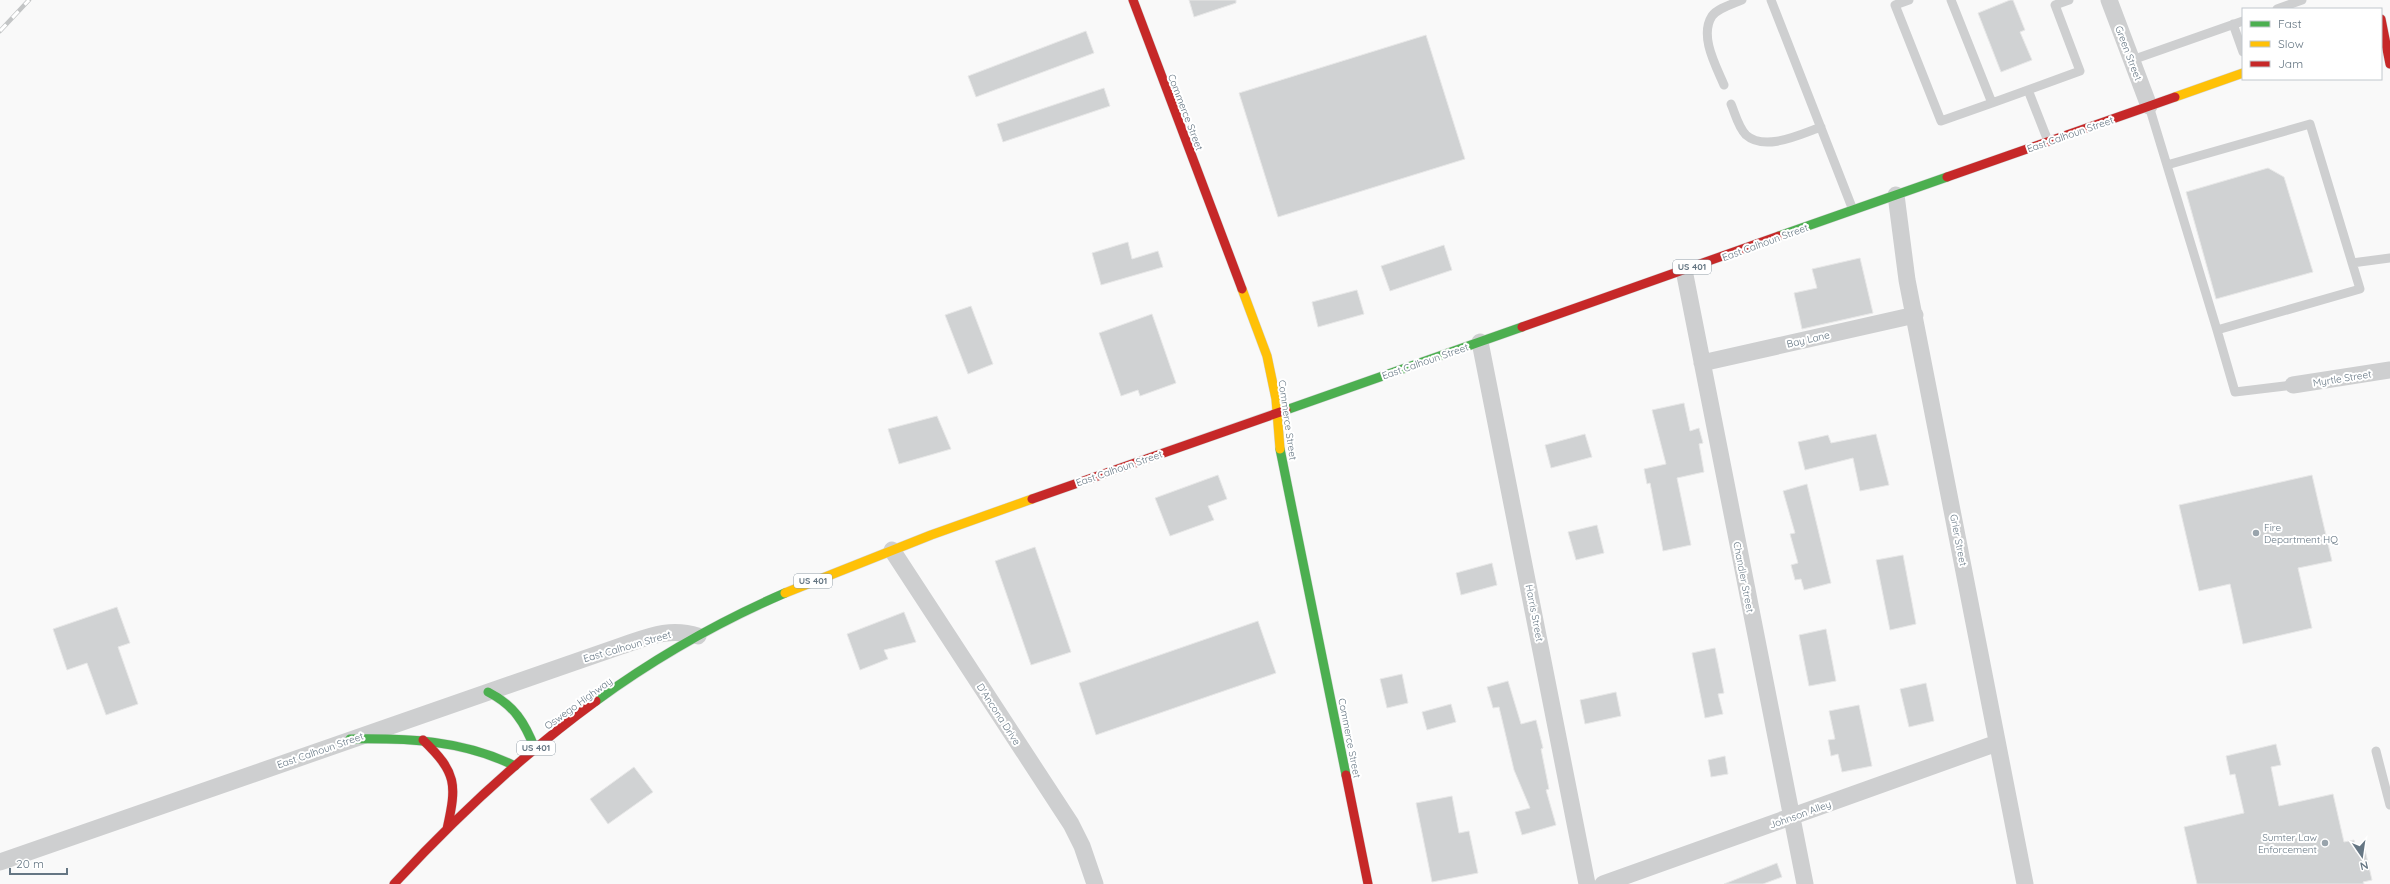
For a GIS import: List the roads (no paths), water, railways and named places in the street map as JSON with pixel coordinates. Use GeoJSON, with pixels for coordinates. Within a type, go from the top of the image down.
{"type":"FeatureCollection","features":[{"type":"Feature","properties":{"kind":"main road","name":"Commerce Street"},"geometry":{"type":"LineString","coordinates":[[1133,0],[1267,356],[1277,413],[1278,437],[1368,884]]}},
{"type":"Feature","properties":{"kind":"main road"},"geometry":{"type":"LineString","coordinates":[[2384,22],[2390,64]]}},
{"type":"Feature","properties":{"kind":"main road","name":"East Calhoun Street"},"geometry":{"type":"LineString","coordinates":[[698,636],[824,576],[892,550],[2242,73]]}},
{"type":"Feature","properties":{"kind":"main road","name":"Oswego Highway"},"geometry":{"type":"LineString","coordinates":[[394,884],[447,829],[535,749],[591,706],[698,636]]}},
{"type":"Feature","properties":{"kind":"main road"},"geometry":{"type":"LineString","coordinates":[[488,692],[513,706],[524,724],[535,749]]}},
{"type":"Feature","properties":{"kind":"main road"},"geometry":{"type":"LineString","coordinates":[[350,739],[392,738],[423,740],[484,752],[501,758],[515,766]]}},
{"type":"Feature","properties":{"kind":"main road"},"geometry":{"type":"LineString","coordinates":[[423,740],[443,758],[450,769],[454,784],[454,800],[447,829]]}},
{"type":"Feature","properties":{"kind":"street","name":"Green Street"},"geometry":{"type":"LineString","coordinates":[[2109,0],[2149,106]]}},
{"type":"Feature","properties":{"kind":"street","name":"Grier Street"},"geometry":{"type":"LineString","coordinates":[[1896,195],[1907,280],[2025,884]]}},
{"type":"Feature","properties":{"kind":"street","name":"Chandler Street"},"geometry":{"type":"LineString","coordinates":[[1684,270],[1805,884]]}},
{"type":"Feature","properties":{"kind":"street","name":"Bay Lane"},"geometry":{"type":"LineString","coordinates":[[1702,363],[1915,315]]}},
{"type":"Feature","properties":{"kind":"street","name":"Harris Street"},"geometry":{"type":"LineString","coordinates":[[1480,342],[1533,603],[1587,884]]}},
{"type":"Feature","properties":{"kind":"street","name":"Myrtle Street"},"geometry":{"type":"LineString","coordinates":[[2293,385],[2390,370]]}},
{"type":"Feature","properties":{"kind":"street","name":"D'Ancona Drive"},"geometry":{"type":"LineString","coordinates":[[892,550],[1070,824],[1082,846],[1095,884]]}},
{"type":"Feature","properties":{"kind":"street","name":"East Calhoun Street"},"geometry":{"type":"LineString","coordinates":[[0,862],[570,662],[662,633],[682,631],[698,636]]}},
{"type":"Feature","properties":{"kind":"street","name":"Johnson Alley"},"geometry":{"type":"LineString","coordinates":[[1603,884],[1997,743]]}},
{"type":"Feature","properties":{"kind":"lane"},"geometry":{"type":"LineString","coordinates":[[1724,85],[1710,52],[1708,28],[1713,16],[1724,8],[1742,0]]}},
{"type":"Feature","properties":{"kind":"lane"},"geometry":{"type":"LineString","coordinates":[[1771,0],[1853,210]]}},
{"type":"Feature","properties":{"kind":"lane"},"geometry":{"type":"LineString","coordinates":[[1909,0],[1895,5],[1941,120],[2080,71],[2054,2],[2069,0]]}},
{"type":"Feature","properties":{"kind":"lane"},"geometry":{"type":"LineString","coordinates":[[1951,0],[1992,103]]}},
{"type":"Feature","properties":{"kind":"lane"},"geometry":{"type":"LineString","coordinates":[[2278,8],[2302,0]]}},
{"type":"Feature","properties":{"kind":"lane"},"geometry":{"type":"LineString","coordinates":[[2132,60],[2242,21]]}},
{"type":"Feature","properties":{"kind":"lane"},"geometry":{"type":"LineString","coordinates":[[2233,24],[2242,49]]}},
{"type":"Feature","properties":{"kind":"lane"},"geometry":{"type":"LineString","coordinates":[[2028,90],[2048,141]]}},
{"type":"Feature","properties":{"kind":"lane"},"geometry":{"type":"LineString","coordinates":[[1731,104],[1745,134],[1755,141],[1782,140],[1821,127]]}},
{"type":"Feature","properties":{"kind":"lane"},"geometry":{"type":"LineString","coordinates":[[2149,106],[2235,392],[2293,385]]}},
{"type":"Feature","properties":{"kind":"lane"},"geometry":{"type":"LineString","coordinates":[[2167,165],[2310,124],[2360,289],[2217,330]]}},
{"type":"Feature","properties":{"kind":"lane"},"geometry":{"type":"LineString","coordinates":[[2352,263],[2390,258]]}},
{"type":"Feature","properties":{"kind":"lane"},"geometry":{"type":"LineString","coordinates":[[2376,751],[2390,806]]}},
{"type":"Feature","properties":{"kind":"railway"},"geometry":{"type":"LineString","coordinates":[[0,31],[29,0]]}},
{"type":"Feature","properties":{"kind":"place","name":"Fire Department HQ"},"geometry":{"type":"Point","coordinates":[2256,533]}},
{"type":"Feature","properties":{"kind":"place","name":"Sumter Law Enforcement"},"geometry":{"type":"Point","coordinates":[2325,843]}}]}
